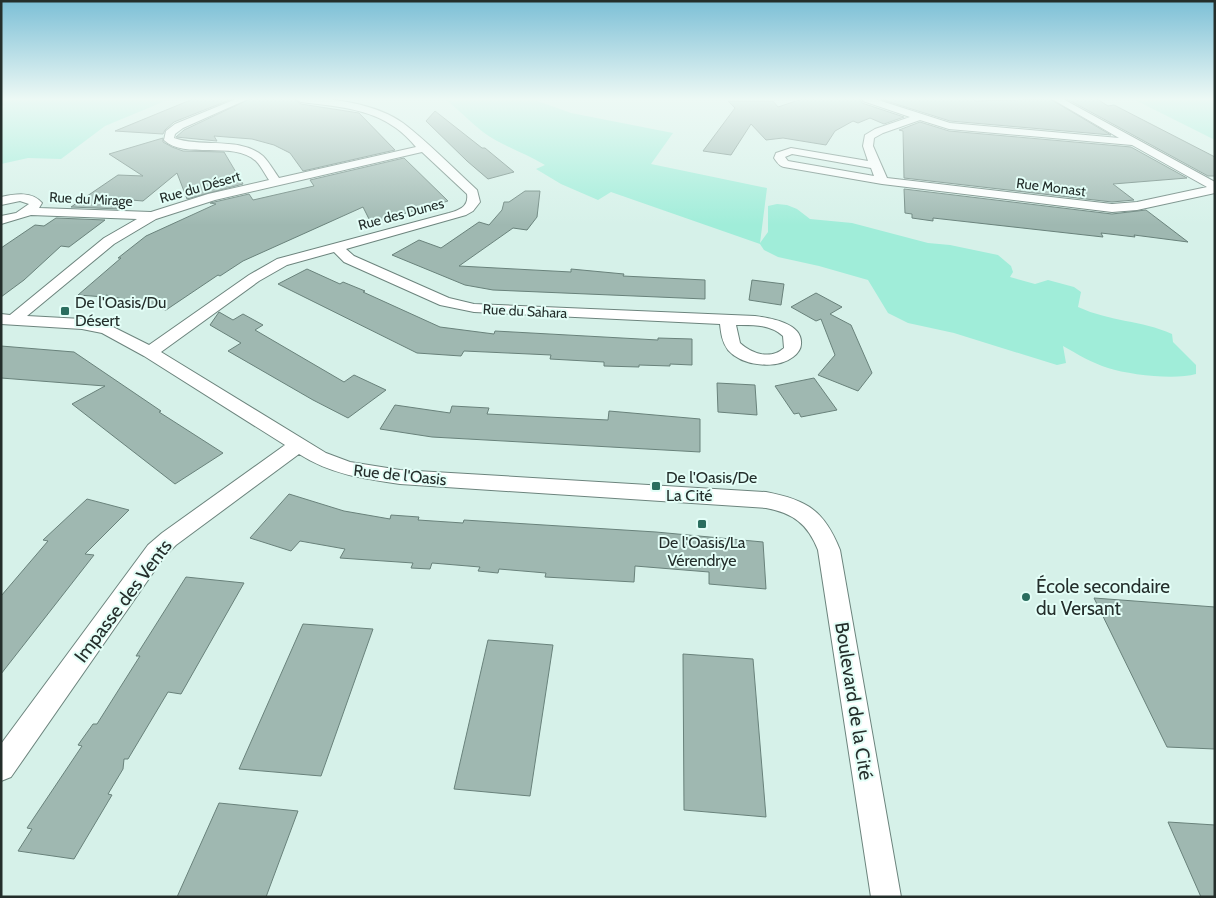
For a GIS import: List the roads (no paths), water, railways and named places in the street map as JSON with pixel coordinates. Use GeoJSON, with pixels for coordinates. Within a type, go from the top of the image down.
{"type":"FeatureCollection","features":[{"type":"Feature","properties":{"kind":"street"},"geometry":{"type":"LineString","coordinates":[[171,141],[183,146],[249,152],[260,159],[276,182]]}},
{"type":"Feature","properties":{"kind":"street","name":"Rue des Dunes"},"geometry":{"type":"LineString","coordinates":[[150,352],[268,269],[291,259],[454,216],[470,208],[475,198],[473,193],[417,141]]}},
{"type":"Feature","properties":{"kind":"street"},"geometry":{"type":"LineString","coordinates":[[869,141],[868,146],[882,181]]}},
{"type":"Feature","properties":{"kind":"street"},"geometry":{"type":"LineString","coordinates":[[1119,141],[1132,142],[1215,188]]}},
{"type":"Feature","properties":{"kind":"street","name":"Rue du Désert"},"geometry":{"type":"LineString","coordinates":[[7,319],[109,241],[152,216],[198,201],[424,148]]}},
{"type":"Feature","properties":{"kind":"street","name":"Rue Monast"},"geometry":{"type":"LineString","coordinates":[[875,165],[791,151],[780,155],[778,158],[784,164],[882,181],[1112,208],[1137,206],[1215,188]]}},
{"type":"Feature","properties":{"kind":"street","name":"Rue du Mirage"},"geometry":{"type":"LineString","coordinates":[[1,201],[30,198],[36,203],[29,211]]}},
{"type":"Feature","properties":{"kind":"street","name":"Rue du Mirage"},"geometry":{"type":"LineString","coordinates":[[1,220],[29,211],[152,216]]}},
{"type":"Feature","properties":{"kind":"street","name":"Rue du Sahara"},"geometry":{"type":"LineString","coordinates":[[336,247],[349,259],[458,306],[728,320]]}},
{"type":"Feature","properties":{"kind":"street","name":"Rue de l'Oasis"},"geometry":{"type":"LineString","coordinates":[[7,319],[101,327],[117,333],[297,446],[327,462],[368,474],[766,500],[782,502],[806,512]]}},
{"type":"Feature","properties":{"kind":"street","name":"Impasse des Vents"},"geometry":{"type":"LineString","coordinates":[[1,766],[156,551],[168,539],[297,446]]}},
{"type":"Feature","properties":{"kind":"street","name":"Boulevard de la Cité"},"geometry":{"type":"LineString","coordinates":[[806,512],[818,524],[829,550],[886,897]]}},
{"type":"Feature","properties":{"kind":"place","name":"De l'Oasis/Du Désert"},"geometry":{"type":"Point","coordinates":[65,311]}},
{"type":"Feature","properties":{"kind":"place","name":"De l'Oasis/De La Cité"},"geometry":{"type":"Point","coordinates":[656,486]}},
{"type":"Feature","properties":{"kind":"place","name":"De l'Oasis/La Vérendrye"},"geometry":{"type":"Point","coordinates":[702,524]}},
{"type":"Feature","properties":{"kind":"place","name":"École secondaire du Versant"},"geometry":{"type":"Point","coordinates":[1026,597]}}]}
